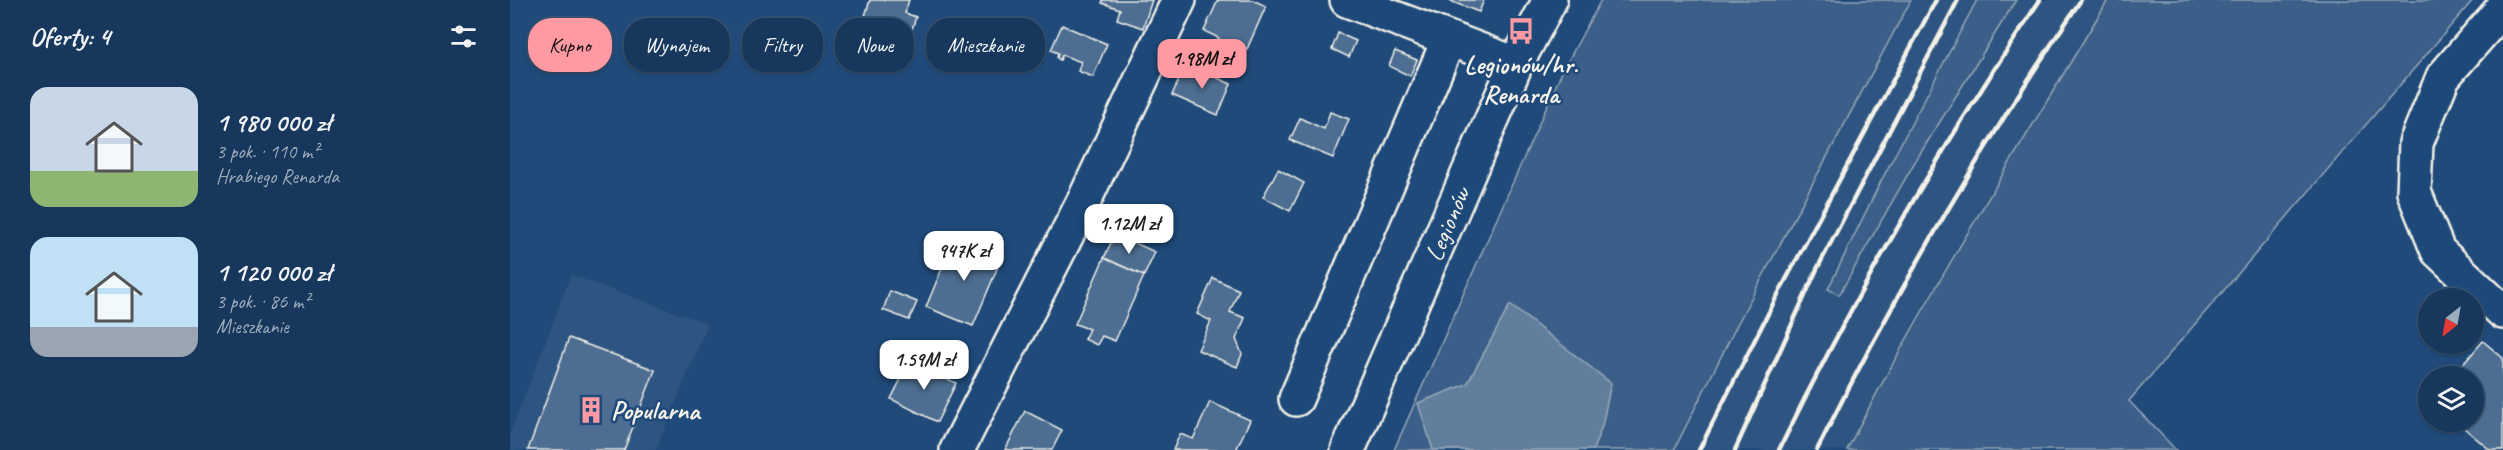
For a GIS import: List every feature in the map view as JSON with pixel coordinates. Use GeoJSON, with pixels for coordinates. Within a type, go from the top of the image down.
{"type":"FeatureCollection","features":[{"type":"Feature","properties":{"kind":"street"},"geometry":{"type":"LineString","coordinates":[[957,450],[1084,201],[1179,0]]}},
{"type":"Feature","properties":{"kind":"street"},"geometry":{"type":"LineString","coordinates":[[1347,0],[1516,64]]}},
{"type":"Feature","properties":{"kind":"street","name":"Legionów"},"geometry":{"type":"LineString","coordinates":[[1348,450],[1516,64],[1550,0]]}},
{"type":"Feature","properties":{"kind":"street"},"geometry":{"type":"LineString","coordinates":[[2503,8],[2443,77],[2416,143],[2414,192],[2438,251],[2503,312]]}},
{"type":"Feature","properties":{"kind":"street"},"geometry":{"type":"LineString","coordinates":[[1296,399],[1449,39]]}},
{"type":"Feature","properties":{"kind":"shaded area"},"geometry":{"type":"Polygon","coordinates":[[[1601,0],[1911,0],[1741,317],[1674,450],[1394,450],[1562,72],[1601,0]]]}},
{"type":"Feature","properties":{"kind":"shaded area"},"geometry":{"type":"Polygon","coordinates":[[[1911,0],[1977,0],[1881,181],[1828,288],[1839,295],[1916,160],[2016,0],[2108,0],[1918,315],[1847,450],[1674,450],[1741,317],[1911,0]]]}},
{"type":"Feature","properties":{"kind":"shaded area"},"geometry":{"type":"Polygon","coordinates":[[[1977,0],[2016,0],[1916,160],[1839,295],[1828,289],[1881,181],[1977,0]]]}},
{"type":"Feature","properties":{"kind":"shaded area"},"geometry":{"type":"Polygon","coordinates":[[[2108,0],[2473,0],[2129,401],[2176,450],[1847,450],[1941,279],[2108,0]]]}},
{"type":"Feature","properties":{"kind":"shaded area"},"geometry":{"type":"Polygon","coordinates":[[[571,275],[708,324],[656,450],[510,450],[510,434],[571,275]]]}},
{"type":"Feature","properties":{"kind":"shaded area"},"geometry":{"type":"Polygon","coordinates":[[[1510,305],[1611,383],[1602,426],[1593,450],[1433,450],[1418,403],[1467,384],[1510,305]]]}},
{"type":"Feature","properties":{"kind":"building"},"geometry":{"type":"Polygon","coordinates":[[[870,0],[909,0],[905,13],[916,17],[914,23],[914,18],[864,18],[870,0]]]}},
{"type":"Feature","properties":{"kind":"building"},"geometry":{"type":"Polygon","coordinates":[[[1103,0],[1152,0],[1143,28],[1117,19],[1120,9],[1102,3],[1103,0]]]}},
{"type":"Feature","properties":{"kind":"building"},"geometry":{"type":"Polygon","coordinates":[[[1218,0],[1253,0],[1266,6],[1247,49],[1233,44],[1229,53],[1215,47],[1219,38],[1204,31],[1218,0]]]}},
{"type":"Feature","properties":{"kind":"building"},"geometry":{"type":"Polygon","coordinates":[[[1447,0],[1484,0],[1479,12],[1447,0]]]}},
{"type":"Feature","properties":{"kind":"building"},"geometry":{"type":"Polygon","coordinates":[[[1062,25],[1107,44],[1093,77],[1078,71],[1081,62],[1062,55],[1060,60],[1057,58],[1058,53],[1051,50],[1062,25]]]}},
{"type":"Feature","properties":{"kind":"building"},"geometry":{"type":"Polygon","coordinates":[[[1338,33],[1356,41],[1349,57],[1332,49],[1338,33]]]}},
{"type":"Feature","properties":{"kind":"building"},"geometry":{"type":"Polygon","coordinates":[[[1395,51],[1417,60],[1410,76],[1389,66],[1395,51]]]}},
{"type":"Feature","properties":{"kind":"building"},"geometry":{"type":"Polygon","coordinates":[[[1186,64],[1231,84],[1218,115],[1172,95],[1186,64]]]}},
{"type":"Feature","properties":{"kind":"building"},"geometry":{"type":"Polygon","coordinates":[[[1330,112],[1349,119],[1333,158],[1290,140],[1300,118],[1324,129],[1330,112]]]}},
{"type":"Feature","properties":{"kind":"building"},"geometry":{"type":"Polygon","coordinates":[[[1278,169],[1304,183],[1290,211],[1263,197],[1278,169]]]}},
{"type":"Feature","properties":{"kind":"building"},"geometry":{"type":"Polygon","coordinates":[[[1115,234],[1155,252],[1144,276],[1104,258],[1115,234]]]}},
{"type":"Feature","properties":{"kind":"building"},"geometry":{"type":"Polygon","coordinates":[[[955,237],[1002,257],[973,326],[926,307],[955,237]]]}},
{"type":"Feature","properties":{"kind":"building"},"geometry":{"type":"Polygon","coordinates":[[[1104,258],[1144,276],[1115,341],[1102,336],[1097,345],[1084,339],[1089,329],[1075,324],[1104,258]]]}},
{"type":"Feature","properties":{"kind":"building"},"geometry":{"type":"Polygon","coordinates":[[[1213,278],[1239,290],[1230,312],[1245,318],[1236,339],[1242,354],[1237,367],[1198,350],[1211,321],[1197,314],[1213,278]]]}},
{"type":"Feature","properties":{"kind":"building"},"geometry":{"type":"Polygon","coordinates":[[[890,291],[917,302],[909,320],[883,310],[890,291]]]}},
{"type":"Feature","properties":{"kind":"building","name":"Popularna"},"geometry":{"type":"Polygon","coordinates":[[[569,338],[655,370],[624,450],[528,450],[569,338]]]}},
{"type":"Feature","properties":{"kind":"building"},"geometry":{"type":"Polygon","coordinates":[[[2484,342],[2503,358],[2503,450],[2490,450],[2469,432],[2484,432],[2484,366],[2462,366],[2472,354],[2484,354],[2484,342]]]}},
{"type":"Feature","properties":{"kind":"building"},"geometry":{"type":"Polygon","coordinates":[[[910,361],[956,383],[937,422],[891,399],[910,361]]]}},
{"type":"Feature","properties":{"kind":"building"},"geometry":{"type":"Polygon","coordinates":[[[1210,402],[1250,420],[1236,450],[1173,450],[1180,434],[1193,439],[1210,402]]]}},
{"type":"Feature","properties":{"kind":"building"},"geometry":{"type":"Polygon","coordinates":[[[1025,411],[1062,430],[1052,450],[1005,450],[1025,411]]]}},
{"type":"Feature","properties":{"kind":"railway"},"geometry":{"type":"LineString","coordinates":[[1699,450],[1775,300],[1936,0]]}},
{"type":"Feature","properties":{"kind":"railway"},"geometry":{"type":"LineString","coordinates":[[1735,450],[1817,269],[1958,0]]}},
{"type":"Feature","properties":{"kind":"railway"},"geometry":{"type":"LineString","coordinates":[[1779,450],[1838,334],[1902,220],[1969,109],[2040,0]]}},
{"type":"Feature","properties":{"kind":"railway"},"geometry":{"type":"LineString","coordinates":[[1817,450],[1877,334],[1942,220],[2009,109],[2081,0]]}},
{"type":"Feature","properties":{"kind":"place","name":"Legionów/hr. Renarda"},"geometry":{"type":"Point","coordinates":[1521,31]}},
{"type":"Feature","properties":{"kind":"place","name":"Popularna"},"geometry":{"type":"Point","coordinates":[591,410]}}]}
